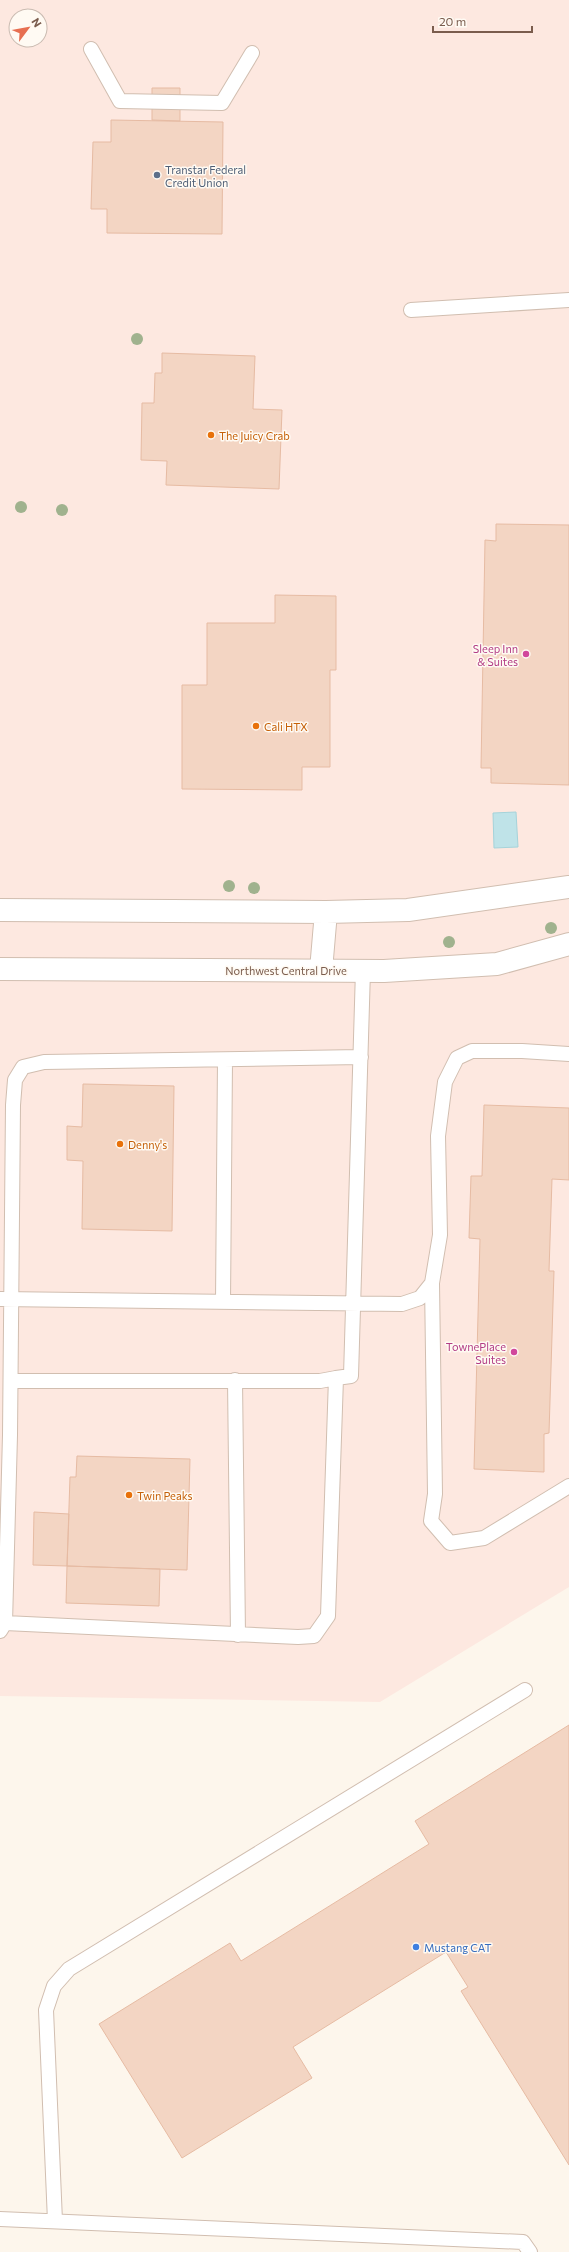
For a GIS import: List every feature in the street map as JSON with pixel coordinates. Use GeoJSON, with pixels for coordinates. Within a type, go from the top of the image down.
{"type":"FeatureCollection","features":[{"type":"Feature","properties":{"kind":"street"},"geometry":{"type":"LineString","coordinates":[[0,910],[326,912],[408,910],[569,887]]}},
{"type":"Feature","properties":{"kind":"street"},"geometry":{"type":"LineString","coordinates":[[321,970],[326,912]]}},
{"type":"Feature","properties":{"kind":"street","name":"Northwest Central Drive"},"geometry":{"type":"LineString","coordinates":[[0,969],[363,970],[497,964],[569,944]]}},
{"type":"Feature","properties":{"kind":"lane"},"geometry":{"type":"LineString","coordinates":[[91,49],[120,102],[222,103],[252,53]]}},
{"type":"Feature","properties":{"kind":"lane"},"geometry":{"type":"LineString","coordinates":[[411,310],[569,300]]}},
{"type":"Feature","properties":{"kind":"lane"},"geometry":{"type":"LineString","coordinates":[[11,1381],[320,1381],[351,1376],[363,970]]}},
{"type":"Feature","properties":{"kind":"lane"},"geometry":{"type":"LineString","coordinates":[[569,1054],[522,1051],[472,1051],[457,1058],[444,1082],[438,1136],[440,1235],[432,1283],[435,1494],[431,1521],[450,1544],[484,1538],[569,1486]]}},
{"type":"Feature","properties":{"kind":"lane"},"geometry":{"type":"LineString","coordinates":[[336,1378],[328,1616],[314,1636],[298,1637],[2,1627],[11,1381],[6,1299],[12,1105],[15,1080],[24,1068],[44,1062],[361,1057]]}},
{"type":"Feature","properties":{"kind":"lane"},"geometry":{"type":"LineString","coordinates":[[223,1302],[224,1060]]}},
{"type":"Feature","properties":{"kind":"lane"},"geometry":{"type":"LineString","coordinates":[[6,1299],[402,1304],[420,1298],[432,1283]]}},
{"type":"Feature","properties":{"kind":"lane"},"geometry":{"type":"LineString","coordinates":[[235,1380],[238,1635]]}},
{"type":"Feature","properties":{"kind":"lane"},"geometry":{"type":"LineString","coordinates":[[55,2222],[46,2010],[54,1986],[69,1969],[525,1690]]}},
{"type":"Feature","properties":{"kind":"lane"},"geometry":{"type":"LineString","coordinates":[[0,2219],[523,2242],[530,2252]]}},
{"type":"Feature","properties":{"kind":"shaded area"},"geometry":{"type":"Polygon","coordinates":[[[0,0],[569,0],[569,1587],[380,1702],[0,1696],[0,0]]]}},
{"type":"Feature","properties":{"kind":"water"},"geometry":{"type":"Polygon","coordinates":[[[516,812],[518,847],[494,848],[493,813],[516,812]]]}},
{"type":"Feature","properties":{"kind":"building"},"geometry":{"type":"Polygon","coordinates":[[[152,88],[180,88],[180,121],[152,120],[152,88]]]}},
{"type":"Feature","properties":{"kind":"building","name":"Transtar Federal Credit Union"},"geometry":{"type":"Polygon","coordinates":[[[111,120],[223,122],[222,234],[107,233],[107,209],[91,209],[93,142],[111,142],[111,120]]]}},
{"type":"Feature","properties":{"kind":"building","name":"The Juicy Crab"},"geometry":{"type":"Polygon","coordinates":[[[162,353],[255,356],[253,409],[282,410],[279,489],[166,485],[167,461],[141,460],[142,403],[154,403],[155,373],[162,373],[162,353]]]}},
{"type":"Feature","properties":{"kind":"building","name":"Sleep Inn & Suites"},"geometry":{"type":"Polygon","coordinates":[[[496,524],[569,525],[569,785],[491,783],[491,768],[481,768],[485,540],[496,541],[496,524]]]}},
{"type":"Feature","properties":{"kind":"building","name":"Cali HTX"},"geometry":{"type":"Polygon","coordinates":[[[275,595],[336,596],[336,670],[330,670],[330,767],[302,767],[302,790],[182,789],[182,685],[207,685],[207,623],[275,623],[275,595]]]}},
{"type":"Feature","properties":{"kind":"building","name":"Denny's"},"geometry":{"type":"Polygon","coordinates":[[[83,1084],[174,1086],[172,1231],[82,1229],[83,1161],[67,1160],[67,1126],[82,1127],[83,1084]]]}},
{"type":"Feature","properties":{"kind":"building","name":"TownePlace Suites"},"geometry":{"type":"Polygon","coordinates":[[[484,1105],[569,1108],[569,1180],[552,1179],[549,1271],[554,1271],[549,1433],[544,1434],[544,1472],[474,1469],[480,1239],[469,1238],[471,1176],[482,1176],[484,1105]]]}},
{"type":"Feature","properties":{"kind":"building","name":"Twin Peaks"},"geometry":{"type":"Polygon","coordinates":[[[77,1456],[190,1459],[187,1570],[67,1566],[70,1477],[76,1477],[77,1456]]]}},
{"type":"Feature","properties":{"kind":"building"},"geometry":{"type":"Polygon","coordinates":[[[34,1512],[69,1514],[67,1566],[33,1565],[34,1512]]]}},
{"type":"Feature","properties":{"kind":"building"},"geometry":{"type":"Polygon","coordinates":[[[67,1566],[160,1569],[159,1606],[66,1603],[67,1566]]]}},
{"type":"Feature","properties":{"kind":"building","name":"Mustang CAT"},"geometry":{"type":"Polygon","coordinates":[[[569,1725],[569,2165],[461,1991],[468,1987],[446,1952],[293,2047],[312,2078],[182,2158],[99,2024],[230,1943],[241,1961],[429,1844],[415,1821],[569,1725]]]}},
{"type":"Feature","properties":{"kind":"place","name":"Transtar Federal Credit Union"},"geometry":{"type":"Point","coordinates":[157,175]}},
{"type":"Feature","properties":{"kind":"place","name":"The Juicy Crab"},"geometry":{"type":"Point","coordinates":[211,435]}},
{"type":"Feature","properties":{"kind":"place","name":"Sleep Inn & Suites"},"geometry":{"type":"Point","coordinates":[526,654]}},
{"type":"Feature","properties":{"kind":"place","name":"Cali HTX"},"geometry":{"type":"Point","coordinates":[256,726]}},
{"type":"Feature","properties":{"kind":"place","name":"Denny's"},"geometry":{"type":"Point","coordinates":[120,1144]}},
{"type":"Feature","properties":{"kind":"place","name":"TownePlace Suites"},"geometry":{"type":"Point","coordinates":[514,1352]}},
{"type":"Feature","properties":{"kind":"place","name":"Twin Peaks"},"geometry":{"type":"Point","coordinates":[129,1495]}},
{"type":"Feature","properties":{"kind":"place","name":"Mustang CAT"},"geometry":{"type":"Point","coordinates":[416,1947]}}]}
